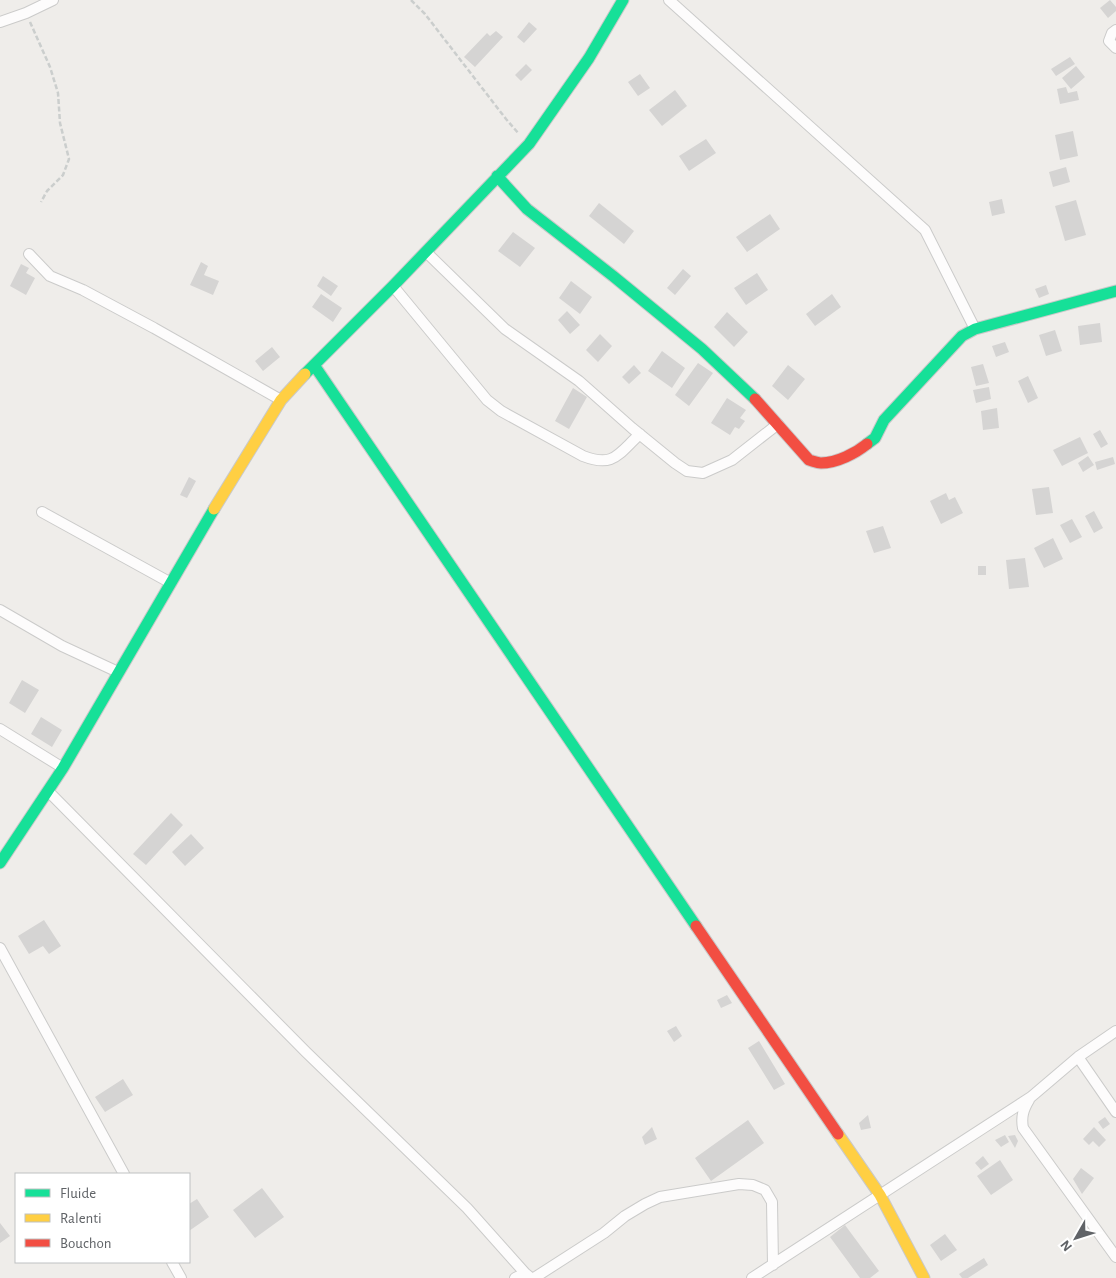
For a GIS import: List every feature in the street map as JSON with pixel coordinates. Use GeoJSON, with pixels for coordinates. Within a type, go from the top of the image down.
{"type":"FeatureCollection","features":[{"type":"Feature","properties":{"kind":"street"},"geometry":{"type":"LineString","coordinates":[[0,863],[63,768],[225,491],[281,400],[529,144],[589,58],[623,0]]}},
{"type":"Feature","properties":{"kind":"street"},"geometry":{"type":"LineString","coordinates":[[670,0],[925,230],[975,328]]}},
{"type":"Feature","properties":{"kind":"street"},"geometry":{"type":"LineString","coordinates":[[0,22],[26,13],[50,1]]}},
{"type":"Feature","properties":{"kind":"street"},"geometry":{"type":"LineString","coordinates":[[1116,30],[1112,33],[1109,40],[1116,48]]}},
{"type":"Feature","properties":{"kind":"street"},"geometry":{"type":"LineString","coordinates":[[498,176],[527,209],[702,349],[762,406],[809,460],[821,462],[833,460],[858,451],[876,438],[884,420],[962,336],[975,328],[1116,291]]}},
{"type":"Feature","properties":{"kind":"street"},"geometry":{"type":"LineString","coordinates":[[426,252],[505,329],[579,381],[640,434],[687,471],[703,473],[732,460],[778,424]]}},
{"type":"Feature","properties":{"kind":"street"},"geometry":{"type":"LineString","coordinates":[[29,254],[50,276],[83,290],[154,328],[281,400]]}},
{"type":"Feature","properties":{"kind":"street"},"geometry":{"type":"LineString","coordinates":[[393,286],[487,400],[501,411],[583,456],[596,461],[605,462],[615,458],[640,434]]}},
{"type":"Feature","properties":{"kind":"street"},"geometry":{"type":"LineString","coordinates":[[314,365],[880,1195],[924,1278]]}},
{"type":"Feature","properties":{"kind":"street"},"geometry":{"type":"LineString","coordinates":[[42,512],[172,583]]}},
{"type":"Feature","properties":{"kind":"street"},"geometry":{"type":"LineString","coordinates":[[0,610],[62,646],[118,672]]}},
{"type":"Feature","properties":{"kind":"street"},"geometry":{"type":"LineString","coordinates":[[0,729],[63,768]]}},
{"type":"Feature","properties":{"kind":"street"},"geometry":{"type":"LineString","coordinates":[[48,791],[306,1052],[467,1208],[530,1276]]}},
{"type":"Feature","properties":{"kind":"street"},"geometry":{"type":"LineString","coordinates":[[0,948],[123,1173]]}},
{"type":"Feature","properties":{"kind":"street"},"geometry":{"type":"LineString","coordinates":[[752,1278],[1031,1097],[1078,1057],[1116,1032]]}},
{"type":"Feature","properties":{"kind":"street"},"geometry":{"type":"LineString","coordinates":[[1078,1057],[1116,1112]]}},
{"type":"Feature","properties":{"kind":"street"},"geometry":{"type":"LineString","coordinates":[[1031,1097],[1023,1110],[1023,1128],[1116,1256]]}},
{"type":"Feature","properties":{"kind":"street"},"geometry":{"type":"LineString","coordinates":[[515,1278],[530,1276],[604,1232],[625,1216],[660,1197],[739,1184],[753,1185],[765,1190],[772,1202],[773,1265]]}},
{"type":"Feature","properties":{"kind":"street"},"geometry":{"type":"LineString","coordinates":[[173,1263],[181,1278]]}},
{"type":"Feature","properties":{"kind":"path"},"geometry":{"type":"LineString","coordinates":[[411,0],[425,14],[506,120],[529,144]]}},
{"type":"Feature","properties":{"kind":"path"},"geometry":{"type":"LineString","coordinates":[[26,13],[50,67],[58,93],[60,123],[70,159],[63,175],[47,191],[41,202]]}},
{"type":"Feature","properties":{"kind":"building"},"geometry":{"type":"Polygon","coordinates":[[[1110,0],[1116,7],[1116,11],[1108,18],[1100,8],[1110,0]]]}},
{"type":"Feature","properties":{"kind":"building"},"geometry":{"type":"Polygon","coordinates":[[[529,22],[537,29],[524,43],[517,37],[529,22]]]}},
{"type":"Feature","properties":{"kind":"building"},"geometry":{"type":"Polygon","coordinates":[[[496,31],[503,37],[475,67],[464,57],[487,33],[490,36],[496,31]]]}},
{"type":"Feature","properties":{"kind":"building"},"geometry":{"type":"Polygon","coordinates":[[[1070,57],[1075,64],[1056,76],[1051,69],[1070,57]]]}},
{"type":"Feature","properties":{"kind":"building"},"geometry":{"type":"Polygon","coordinates":[[[526,64],[532,70],[521,81],[515,75],[526,64]]]}},
{"type":"Feature","properties":{"kind":"building"},"geometry":{"type":"Polygon","coordinates":[[[1076,66],[1085,77],[1071,89],[1062,78],[1076,66]]]}},
{"type":"Feature","properties":{"kind":"building"},"geometry":{"type":"Polygon","coordinates":[[[640,74],[650,88],[638,96],[628,82],[640,74]]]}},
{"type":"Feature","properties":{"kind":"building"},"geometry":{"type":"Polygon","coordinates":[[[1066,87],[1068,93],[1077,91],[1079,100],[1060,104],[1057,89],[1066,87]]]}},
{"type":"Feature","properties":{"kind":"building"},"geometry":{"type":"Polygon","coordinates":[[[675,90],[687,106],[662,126],[649,110],[675,90]]]}},
{"type":"Feature","properties":{"kind":"building"},"geometry":{"type":"Polygon","coordinates":[[[1073,131],[1078,156],[1060,160],[1055,135],[1073,131]]]}},
{"type":"Feature","properties":{"kind":"building"},"geometry":{"type":"Polygon","coordinates":[[[706,139],[716,153],[689,171],[679,156],[706,139]]]}},
{"type":"Feature","properties":{"kind":"building"},"geometry":{"type":"Polygon","coordinates":[[[1066,167],[1070,182],[1053,187],[1049,172],[1066,167]]]}},
{"type":"Feature","properties":{"kind":"building"},"geometry":{"type":"Polygon","coordinates":[[[1002,199],[1005,213],[992,216],[989,202],[1002,199]]]}},
{"type":"Feature","properties":{"kind":"building"},"geometry":{"type":"Polygon","coordinates":[[[1076,200],[1086,235],[1065,241],[1055,206],[1076,200]]]}},
{"type":"Feature","properties":{"kind":"building"},"geometry":{"type":"Polygon","coordinates":[[[599,203],[634,231],[624,244],[589,216],[599,203]]]}},
{"type":"Feature","properties":{"kind":"building"},"geometry":{"type":"Polygon","coordinates":[[[770,214],[780,229],[747,252],[736,237],[770,214]]]}},
{"type":"Feature","properties":{"kind":"building"},"geometry":{"type":"Polygon","coordinates":[[[513,232],[535,248],[520,267],[498,251],[513,232]]]}},
{"type":"Feature","properties":{"kind":"building"},"geometry":{"type":"Polygon","coordinates":[[[201,262],[208,266],[204,275],[219,281],[213,295],[190,285],[201,262]]]}},
{"type":"Feature","properties":{"kind":"building"},"geometry":{"type":"Polygon","coordinates":[[[21,264],[29,268],[26,273],[35,278],[26,295],[10,286],[21,264]]]}},
{"type":"Feature","properties":{"kind":"building"},"geometry":{"type":"Polygon","coordinates":[[[683,269],[691,276],[675,295],[667,288],[683,269]]]}},
{"type":"Feature","properties":{"kind":"building"},"geometry":{"type":"Polygon","coordinates":[[[757,273],[768,290],[746,305],[734,288],[757,273]]]}},
{"type":"Feature","properties":{"kind":"building"},"geometry":{"type":"Polygon","coordinates":[[[323,276],[338,286],[331,296],[317,286],[323,276]]]}},
{"type":"Feature","properties":{"kind":"building"},"geometry":{"type":"Polygon","coordinates":[[[571,281],[592,297],[580,314],[559,298],[571,281]]]}},
{"type":"Feature","properties":{"kind":"building"},"geometry":{"type":"Polygon","coordinates":[[[1046,285],[1049,294],[1039,298],[1035,289],[1046,285]]]}},
{"type":"Feature","properties":{"kind":"building"},"geometry":{"type":"Polygon","coordinates":[[[321,294],[342,308],[333,322],[312,307],[321,294]]]}},
{"type":"Feature","properties":{"kind":"building"},"geometry":{"type":"Polygon","coordinates":[[[832,294],[841,307],[815,326],[806,314],[832,294]]]}},
{"type":"Feature","properties":{"kind":"building"},"geometry":{"type":"Polygon","coordinates":[[[567,311],[580,325],[570,334],[558,320],[567,311]]]}},
{"type":"Feature","properties":{"kind":"building"},"geometry":{"type":"Polygon","coordinates":[[[727,312],[748,332],[734,347],[714,327],[727,312]]]}},
{"type":"Feature","properties":{"kind":"building"},"geometry":{"type":"Polygon","coordinates":[[[1100,323],[1102,342],[1080,345],[1078,326],[1100,323]]]}},
{"type":"Feature","properties":{"kind":"building"},"geometry":{"type":"Polygon","coordinates":[[[1055,330],[1062,351],[1046,356],[1039,335],[1055,330]]]}},
{"type":"Feature","properties":{"kind":"building"},"geometry":{"type":"Polygon","coordinates":[[[600,334],[612,346],[598,362],[586,350],[600,334]]]}},
{"type":"Feature","properties":{"kind":"building"},"geometry":{"type":"Polygon","coordinates":[[[1005,342],[1009,352],[996,357],[992,346],[1005,342]]]}},
{"type":"Feature","properties":{"kind":"building"},"geometry":{"type":"Polygon","coordinates":[[[272,347],[280,357],[263,371],[255,361],[272,347]]]}},
{"type":"Feature","properties":{"kind":"building"},"geometry":{"type":"Polygon","coordinates":[[[662,351],[685,368],[672,388],[648,371],[662,351]]]}},
{"type":"Feature","properties":{"kind":"building"},"geometry":{"type":"Polygon","coordinates":[[[698,363],[713,373],[689,406],[675,395],[698,363]]]}},
{"type":"Feature","properties":{"kind":"building"},"geometry":{"type":"Polygon","coordinates":[[[983,364],[989,383],[976,386],[971,367],[983,364]]]}},
{"type":"Feature","properties":{"kind":"building"},"geometry":{"type":"Polygon","coordinates":[[[634,365],[641,373],[629,384],[622,377],[634,365]]]}},
{"type":"Feature","properties":{"kind":"building"},"geometry":{"type":"Polygon","coordinates":[[[788,365],[805,379],[788,400],[772,386],[788,365]]]}},
{"type":"Feature","properties":{"kind":"building"},"geometry":{"type":"Polygon","coordinates":[[[1028,376],[1038,398],[1028,403],[1018,381],[1028,376]]]}},
{"type":"Feature","properties":{"kind":"building"},"geometry":{"type":"Polygon","coordinates":[[[989,387],[991,399],[976,403],[973,390],[989,387]]]}},
{"type":"Feature","properties":{"kind":"building"},"geometry":{"type":"Polygon","coordinates":[[[573,388],[587,397],[569,429],[555,421],[573,388]]]}},
{"type":"Feature","properties":{"kind":"building"},"geometry":{"type":"Polygon","coordinates":[[[727,398],[746,410],[740,418],[745,421],[739,429],[735,427],[730,435],[711,423],[727,398]]]}},
{"type":"Feature","properties":{"kind":"building"},"geometry":{"type":"Polygon","coordinates":[[[997,408],[999,428],[983,430],[981,411],[997,408]]]}},
{"type":"Feature","properties":{"kind":"building"},"geometry":{"type":"Polygon","coordinates":[[[1100,430],[1108,444],[1101,448],[1093,434],[1100,430]]]}},
{"type":"Feature","properties":{"kind":"building"},"geometry":{"type":"Polygon","coordinates":[[[1080,437],[1088,453],[1062,466],[1053,450],[1080,437]]]}},
{"type":"Feature","properties":{"kind":"building"},"geometry":{"type":"Polygon","coordinates":[[[1088,456],[1094,465],[1083,472],[1078,463],[1088,456]]]}},
{"type":"Feature","properties":{"kind":"building"},"geometry":{"type":"Polygon","coordinates":[[[1113,457],[1115,464],[1097,470],[1095,462],[1113,457]]]}},
{"type":"Feature","properties":{"kind":"building"},"geometry":{"type":"Polygon","coordinates":[[[189,477],[196,481],[187,498],[180,495],[189,477]]]}},
{"type":"Feature","properties":{"kind":"building"},"geometry":{"type":"Polygon","coordinates":[[[1049,487],[1053,513],[1036,515],[1032,489],[1049,487]]]}},
{"type":"Feature","properties":{"kind":"building"},"geometry":{"type":"Polygon","coordinates":[[[946,493],[949,500],[955,497],[963,513],[941,524],[930,501],[946,493]]]}},
{"type":"Feature","properties":{"kind":"building"},"geometry":{"type":"Polygon","coordinates":[[[1094,511],[1103,528],[1094,533],[1085,516],[1094,511]]]}},
{"type":"Feature","properties":{"kind":"building"},"geometry":{"type":"Polygon","coordinates":[[[1072,519],[1082,537],[1070,543],[1060,525],[1072,519]]]}},
{"type":"Feature","properties":{"kind":"building"},"geometry":{"type":"Polygon","coordinates":[[[883,526],[891,548],[874,553],[866,531],[883,526]]]}},
{"type":"Feature","properties":{"kind":"building"},"geometry":{"type":"Polygon","coordinates":[[[1053,538],[1063,559],[1044,568],[1034,548],[1053,538]]]}},
{"type":"Feature","properties":{"kind":"building"},"geometry":{"type":"Polygon","coordinates":[[[1025,558],[1029,587],[1009,589],[1006,560],[1025,558]]]}},
{"type":"Feature","properties":{"kind":"building"},"geometry":{"type":"Polygon","coordinates":[[[978,566],[986,566],[986,575],[978,575],[978,566]]]}},
{"type":"Feature","properties":{"kind":"building"},"geometry":{"type":"Polygon","coordinates":[[[22,680],[39,690],[25,713],[9,703],[22,680]]]}},
{"type":"Feature","properties":{"kind":"building"},"geometry":{"type":"Polygon","coordinates":[[[41,717],[62,730],[52,747],[31,734],[41,717]]]}},
{"type":"Feature","properties":{"kind":"building"},"geometry":{"type":"Polygon","coordinates":[[[171,813],[183,825],[146,865],[133,854],[171,813]]]}},
{"type":"Feature","properties":{"kind":"building"},"geometry":{"type":"Polygon","coordinates":[[[191,834],[204,848],[185,866],[172,852],[191,834]]]}},
{"type":"Feature","properties":{"kind":"building"},"geometry":{"type":"Polygon","coordinates":[[[44,920],[61,946],[49,954],[43,946],[29,954],[18,936],[44,920]]]}},
{"type":"Feature","properties":{"kind":"building"},"geometry":{"type":"Polygon","coordinates":[[[727,995],[732,1003],[721,1008],[717,1000],[727,995]]]}},
{"type":"Feature","properties":{"kind":"building"},"geometry":{"type":"Polygon","coordinates":[[[676,1026],[682,1036],[674,1042],[667,1031],[676,1026]]]}},
{"type":"Feature","properties":{"kind":"building"},"geometry":{"type":"Polygon","coordinates":[[[759,1041],[785,1084],[774,1090],[748,1048],[759,1041]]]}},
{"type":"Feature","properties":{"kind":"building"},"geometry":{"type":"Polygon","coordinates":[[[123,1079],[133,1095],[105,1112],[95,1097],[123,1079]]]}},
{"type":"Feature","properties":{"kind":"building"},"geometry":{"type":"Polygon","coordinates":[[[868,1115],[871,1128],[861,1130],[859,1123],[868,1115]]]}},
{"type":"Feature","properties":{"kind":"building"},"geometry":{"type":"Polygon","coordinates":[[[1105,1117],[1110,1124],[1103,1129],[1098,1122],[1105,1117]]]}},
{"type":"Feature","properties":{"kind":"building"},"geometry":{"type":"Polygon","coordinates":[[[748,1120],[764,1143],[711,1181],[695,1158],[748,1120]]]}},
{"type":"Feature","properties":{"kind":"building"},"geometry":{"type":"Polygon","coordinates":[[[652,1127],[657,1139],[645,1145],[642,1137],[652,1127]]]}},
{"type":"Feature","properties":{"kind":"building"},"geometry":{"type":"Polygon","coordinates":[[[1094,1127],[1106,1140],[1099,1147],[1093,1141],[1089,1145],[1083,1139],[1094,1127]]]}},
{"type":"Feature","properties":{"kind":"building"},"geometry":{"type":"Polygon","coordinates":[[[1005,1135],[1009,1142],[1001,1147],[995,1140],[1005,1135]]]}},
{"type":"Feature","properties":{"kind":"building"},"geometry":{"type":"Polygon","coordinates":[[[1015,1135],[1018,1141],[1015,1148],[1008,1136],[1015,1135]]]}},
{"type":"Feature","properties":{"kind":"building"},"geometry":{"type":"Polygon","coordinates":[[[983,1156],[989,1164],[981,1170],[975,1163],[983,1156]]]}},
{"type":"Feature","properties":{"kind":"building"},"geometry":{"type":"Polygon","coordinates":[[[1000,1160],[1013,1180],[991,1195],[977,1176],[1000,1160]]]}},
{"type":"Feature","properties":{"kind":"building"},"geometry":{"type":"Polygon","coordinates":[[[1081,1168],[1094,1178],[1082,1194],[1073,1179],[1081,1168]]]}},
{"type":"Feature","properties":{"kind":"building"},"geometry":{"type":"Polygon","coordinates":[[[262,1188],[284,1217],[255,1238],[233,1210],[262,1188]]]}},
{"type":"Feature","properties":{"kind":"building"},"geometry":{"type":"Polygon","coordinates":[[[197,1199],[209,1217],[190,1230],[190,1203],[197,1199]]]}},
{"type":"Feature","properties":{"kind":"building"},"geometry":{"type":"Polygon","coordinates":[[[0,1223],[10,1236],[0,1243],[0,1223]]]}},
{"type":"Feature","properties":{"kind":"building"},"geometry":{"type":"Polygon","coordinates":[[[845,1225],[879,1271],[870,1278],[860,1278],[830,1237],[845,1225]]]}},
{"type":"Feature","properties":{"kind":"building"},"geometry":{"type":"Polygon","coordinates":[[[945,1234],[957,1250],[941,1261],[930,1245],[945,1234]]]}},
{"type":"Feature","properties":{"kind":"building"},"geometry":{"type":"Polygon","coordinates":[[[984,1258],[988,1265],[968,1278],[962,1278],[959,1274],[984,1258]]]}},
{"type":"Feature","properties":{"kind":"traffic: fast"},"geometry":{"type":"LineString","coordinates":[[305,374],[393,286],[529,144],[589,58],[623,0]]}},
{"type":"Feature","properties":{"kind":"traffic: fast"},"geometry":{"type":"LineString","coordinates":[[497,176],[527,209],[702,349],[755,399]]}},
{"type":"Feature","properties":{"kind":"traffic: fast"},"geometry":{"type":"LineString","coordinates":[[867,444],[875,438],[884,420],[962,336],[975,329],[1116,291]]}},
{"type":"Feature","properties":{"kind":"traffic: fast"},"geometry":{"type":"LineString","coordinates":[[314,365],[696,926]]}},
{"type":"Feature","properties":{"kind":"traffic: fast"},"geometry":{"type":"LineString","coordinates":[[0,863],[63,768],[214,509]]}},
{"type":"Feature","properties":{"kind":"traffic: slow"},"geometry":{"type":"LineString","coordinates":[[214,509],[281,400],[305,374]]}},
{"type":"Feature","properties":{"kind":"traffic: slow"},"geometry":{"type":"LineString","coordinates":[[838,1134],[880,1195],[924,1278]]}},
{"type":"Feature","properties":{"kind":"traffic: jam"},"geometry":{"type":"LineString","coordinates":[[755,399],[809,460],[827,463],[852,454],[867,444]]}},
{"type":"Feature","properties":{"kind":"traffic: jam"},"geometry":{"type":"LineString","coordinates":[[696,926],[838,1134]]}}]}
